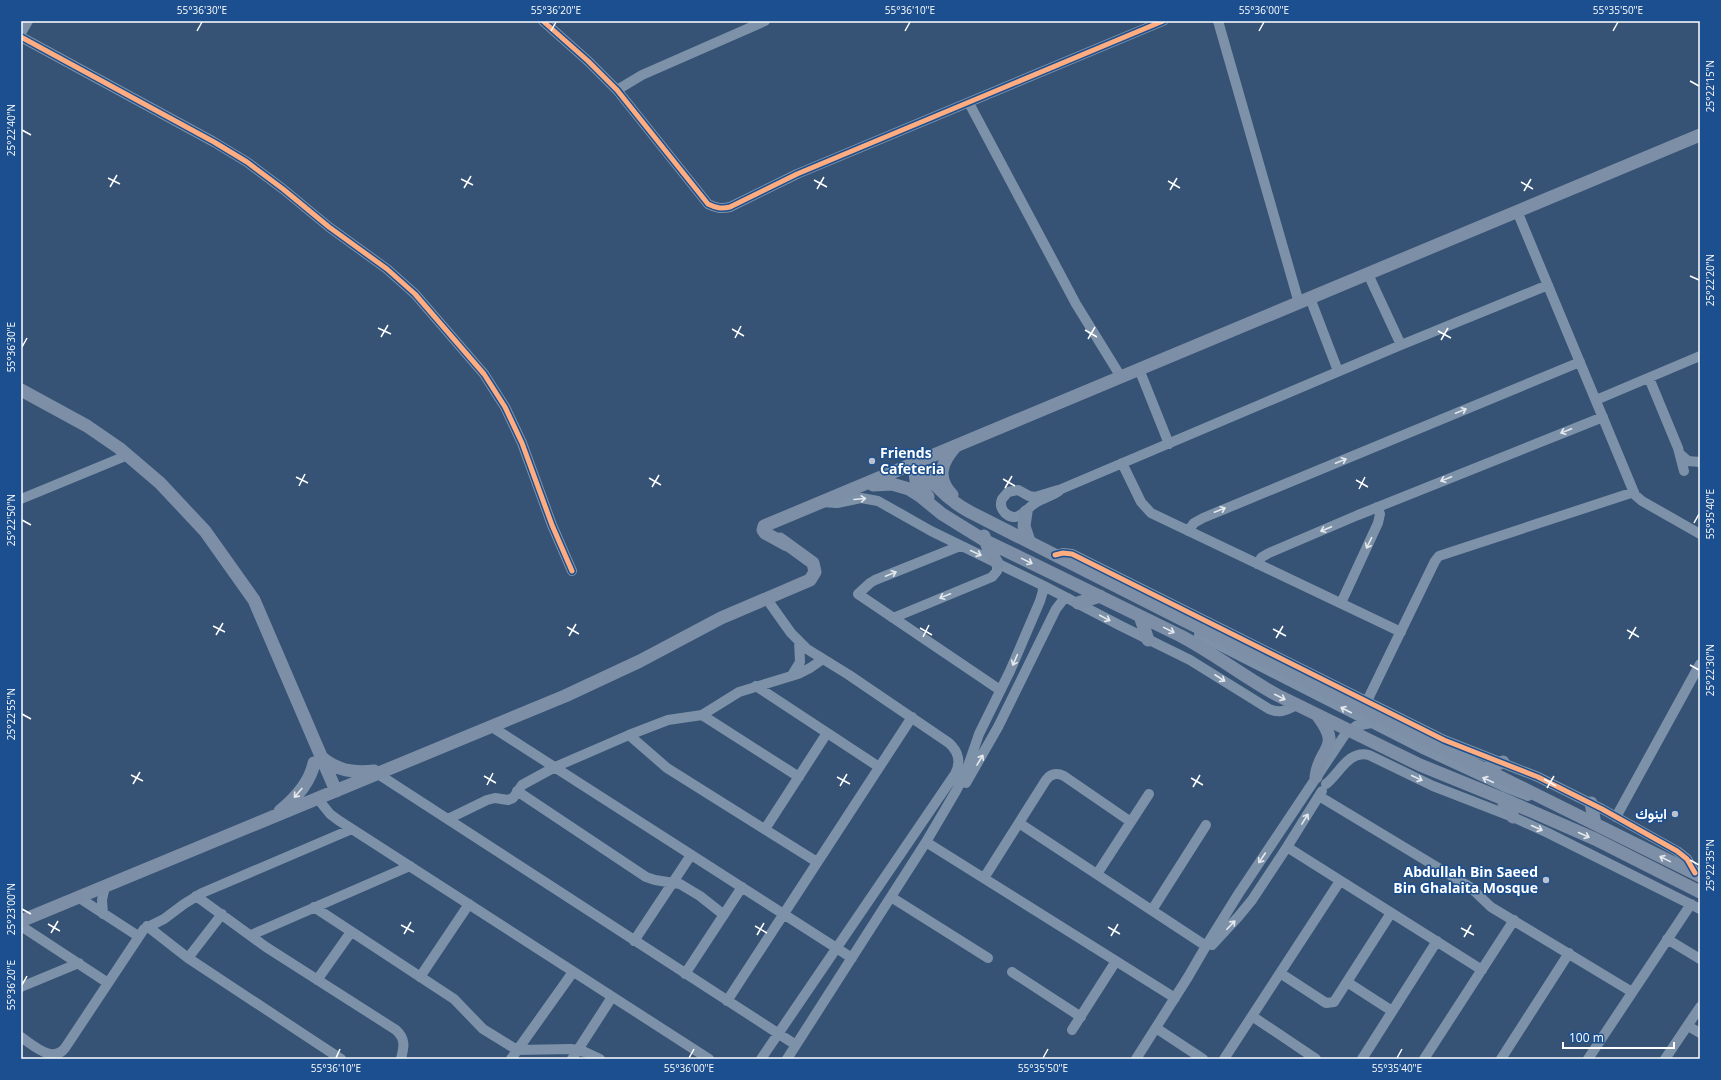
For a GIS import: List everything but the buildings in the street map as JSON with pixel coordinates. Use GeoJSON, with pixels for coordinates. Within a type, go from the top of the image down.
{"type":"FeatureCollection","features":[{"type":"Feature","properties":{"kind":"main road"},"geometry":{"type":"LineString","coordinates":[[787,545],[765,533],[763,530],[766,525],[1700,135]]}},
{"type":"Feature","properties":{"kind":"main road"},"geometry":{"type":"LineString","coordinates":[[21,390],[87,426],[128,455],[160,483],[193,517],[217,546],[237,575],[318,760],[327,795]]}},
{"type":"Feature","properties":{"kind":"main road"},"geometry":{"type":"LineString","coordinates":[[956,446],[942,467],[942,476],[945,484],[957,499],[995,524]]}},
{"type":"Feature","properties":{"kind":"main road"},"geometry":{"type":"LineString","coordinates":[[915,463],[914,475],[919,486],[936,505],[956,522]]}},
{"type":"Feature","properties":{"kind":"main road"},"geometry":{"type":"LineString","coordinates":[[915,463],[947,497],[970,512],[1024,538],[1183,620],[1240,643],[1697,875]]}},
{"type":"Feature","properties":{"kind":"main road"},"geometry":{"type":"LineString","coordinates":[[862,486],[885,484],[898,485],[915,492],[936,510],[984,540],[1196,644],[1257,684],[1318,716],[1420,765],[1501,798],[1623,853],[1700,892]]}},
{"type":"Feature","properties":{"kind":"main road"},"geometry":{"type":"LineString","coordinates":[[1024,538],[1026,512]]}},
{"type":"Feature","properties":{"kind":"main road"},"geometry":{"type":"LineString","coordinates":[[21,921],[596,683],[721,618],[808,581],[814,575],[815,569],[813,564],[780,540],[776,531],[780,519]]}},
{"type":"Feature","properties":{"kind":"main road"},"geometry":{"type":"LineString","coordinates":[[997,563],[984,540],[985,530],[989,527],[1008,536],[1024,538]]}},
{"type":"Feature","properties":{"kind":"main road"},"geometry":{"type":"LineString","coordinates":[[1073,601],[1100,596]]}},
{"type":"Feature","properties":{"kind":"main road"},"geometry":{"type":"LineString","coordinates":[[1140,616],[1148,640]]}},
{"type":"Feature","properties":{"kind":"main road"},"geometry":{"type":"LineString","coordinates":[[1318,716],[1328,729],[1330,740],[1328,749],[1317,768],[1321,781]]}},
{"type":"Feature","properties":{"kind":"main road"},"geometry":{"type":"LineString","coordinates":[[318,760],[350,772],[383,772]]}},
{"type":"Feature","properties":{"kind":"main road"},"geometry":{"type":"LineString","coordinates":[[273,817],[299,793],[318,760]]}},
{"type":"Feature","properties":{"kind":"main road"},"geometry":{"type":"LineString","coordinates":[[1485,768],[1503,762]]}},
{"type":"Feature","properties":{"kind":"main road"},"geometry":{"type":"LineString","coordinates":[[1501,798],[1512,817]]}},
{"type":"Feature","properties":{"kind":"main road"},"geometry":{"type":"LineString","coordinates":[[1591,803],[1595,824]]}},
{"type":"Feature","properties":{"kind":"street"},"geometry":{"type":"LineString","coordinates":[[21,33],[28,21]]}},
{"type":"Feature","properties":{"kind":"street"},"geometry":{"type":"LineString","coordinates":[[543,21],[588,61],[617,90],[708,204],[715,208],[723,209],[797,174],[1164,21]]}},
{"type":"Feature","properties":{"kind":"street"},"geometry":{"type":"LineString","coordinates":[[617,90],[642,75],[765,21]]}},
{"type":"Feature","properties":{"kind":"street"},"geometry":{"type":"LineString","coordinates":[[1218,21],[1305,300],[1338,371]]}},
{"type":"Feature","properties":{"kind":"street"},"geometry":{"type":"LineString","coordinates":[[21,37],[242,158],[334,230],[387,269],[410,290],[471,357],[505,407],[522,443],[552,525],[572,571]]}},
{"type":"Feature","properties":{"kind":"street"},"geometry":{"type":"LineString","coordinates":[[968,103],[1076,304],[1121,377]]}},
{"type":"Feature","properties":{"kind":"street"},"geometry":{"type":"LineString","coordinates":[[1517,212],[1634,492],[1642,501],[1700,534]]}},
{"type":"Feature","properties":{"kind":"street"},"geometry":{"type":"LineString","coordinates":[[1368,274],[1401,345]]}},
{"type":"Feature","properties":{"kind":"street"},"geometry":{"type":"LineString","coordinates":[[1059,490],[1035,496],[1014,490],[1003,496],[1001,505],[1005,514],[1014,517],[1020,516],[1036,503],[1059,490],[1338,371],[1548,285]]}},
{"type":"Feature","properties":{"kind":"street"},"geometry":{"type":"LineString","coordinates":[[1596,400],[1700,356]]}},
{"type":"Feature","properties":{"kind":"street"},"geometry":{"type":"LineString","coordinates":[[1188,531],[1194,523],[1202,518],[1580,362]]}},
{"type":"Feature","properties":{"kind":"street"},"geometry":{"type":"LineString","coordinates":[[1139,369],[1169,444]]}},
{"type":"Feature","properties":{"kind":"street"},"geometry":{"type":"LineString","coordinates":[[1649,378],[1680,454],[1684,470]]}},
{"type":"Feature","properties":{"kind":"street"},"geometry":{"type":"LineString","coordinates":[[1258,564],[1262,558],[1269,553],[1377,507],[1603,416]]}},
{"type":"Feature","properties":{"kind":"street"},"geometry":{"type":"LineString","coordinates":[[1680,454],[1688,461],[1700,462]]}},
{"type":"Feature","properties":{"kind":"street"},"geometry":{"type":"LineString","coordinates":[[21,499],[128,455]]}},
{"type":"Feature","properties":{"kind":"street"},"geometry":{"type":"LineString","coordinates":[[1122,464],[1141,502],[1148,510],[1188,531],[1401,632]]}},
{"type":"Feature","properties":{"kind":"street"},"geometry":{"type":"LineString","coordinates":[[1367,700],[1435,561],[1442,555],[1634,492]]}},
{"type":"Feature","properties":{"kind":"street"},"geometry":{"type":"LineString","coordinates":[[822,502],[830,504],[861,498],[878,501],[916,524],[1042,585],[1190,660],[1269,709],[1276,712],[1284,712],[1297,705]]}},
{"type":"Feature","properties":{"kind":"street"},"geometry":{"type":"LineString","coordinates":[[1340,602],[1378,523],[1380,514],[1377,507]]}},
{"type":"Feature","properties":{"kind":"street"},"geometry":{"type":"LineString","coordinates":[[960,546],[875,580],[858,594],[1000,690]]}},
{"type":"Feature","properties":{"kind":"street"},"geometry":{"type":"LineString","coordinates":[[1055,555],[1063,552],[1072,554],[1240,643],[1367,700],[1456,745],[1503,762],[1538,777],[1591,803],[1681,854],[1687,859],[1697,875]]}},
{"type":"Feature","properties":{"kind":"street"},"geometry":{"type":"LineString","coordinates":[[893,618],[992,577],[998,571],[997,563]]}},
{"type":"Feature","properties":{"kind":"street"},"geometry":{"type":"LineString","coordinates":[[943,816],[962,780],[979,734],[1042,597],[1042,585]]}},
{"type":"Feature","properties":{"kind":"street"},"geometry":{"type":"LineString","coordinates":[[761,1059],[957,770],[958,758],[953,746],[850,675],[823,659],[799,641],[766,598]]}},
{"type":"Feature","properties":{"kind":"street"},"geometry":{"type":"LineString","coordinates":[[787,1059],[926,842],[962,790],[987,749],[1056,609],[1063,600],[1073,601]]}},
{"type":"Feature","properties":{"kind":"street"},"geometry":{"type":"LineString","coordinates":[[1024,636],[1031,627],[1042,605],[1044,603],[1048,603],[1051,608],[1043,626],[1039,642]]}},
{"type":"Feature","properties":{"kind":"street"},"geometry":{"type":"LineString","coordinates":[[1183,620],[1186,626],[1196,633],[1372,723],[1505,787],[1532,797],[1551,801]]}},
{"type":"Feature","properties":{"kind":"street"},"geometry":{"type":"LineString","coordinates":[[792,676],[800,662],[799,641]]}},
{"type":"Feature","properties":{"kind":"street"},"geometry":{"type":"LineString","coordinates":[[448,819],[487,800],[495,798],[508,800],[513,798],[522,785],[554,767],[629,735],[668,720],[702,715],[739,692],[792,676],[810,668],[823,659]]}},
{"type":"Feature","properties":{"kind":"street"},"geometry":{"type":"LineString","coordinates":[[1616,817],[1700,664]]}},
{"type":"Feature","properties":{"kind":"street"},"geometry":{"type":"LineString","coordinates":[[756,686],[879,767]]}},
{"type":"Feature","properties":{"kind":"street"},"geometry":{"type":"LineString","coordinates":[[702,715],[799,777]]}},
{"type":"Feature","properties":{"kind":"street"},"geometry":{"type":"LineString","coordinates":[[727,1001],[912,717]]}},
{"type":"Feature","properties":{"kind":"street"},"geometry":{"type":"LineString","coordinates":[[1136,1059],[1206,946],[1321,781],[1349,730],[1356,726],[1372,723]]}},
{"type":"Feature","properties":{"kind":"street"},"geometry":{"type":"LineString","coordinates":[[492,726],[852,958]]}},
{"type":"Feature","properties":{"kind":"street"},"geometry":{"type":"LineString","coordinates":[[765,829],[827,733]]}},
{"type":"Feature","properties":{"kind":"street"},"geometry":{"type":"LineString","coordinates":[[629,735],[667,768],[817,862]]}},
{"type":"Feature","properties":{"kind":"street"},"geometry":{"type":"LineString","coordinates":[[1188,977],[1196,969],[1213,943],[1245,909],[1319,796],[1321,781],[1346,754],[1352,749],[1358,747],[1369,749],[1395,760],[1420,765]]}},
{"type":"Feature","properties":{"kind":"street"},"geometry":{"type":"LineString","coordinates":[[1321,781],[1352,757],[1364,754],[1433,786],[1512,817],[1700,909]]}},
{"type":"Feature","properties":{"kind":"street"},"geometry":{"type":"LineString","coordinates":[[383,772],[448,819],[796,1046]]}},
{"type":"Feature","properties":{"kind":"street"},"geometry":{"type":"LineString","coordinates":[[984,878],[1048,778],[1056,774],[1064,776],[1131,822]]}},
{"type":"Feature","properties":{"kind":"street"},"geometry":{"type":"LineString","coordinates":[[517,791],[646,877],[655,880],[673,882],[690,889],[724,916]]}},
{"type":"Feature","properties":{"kind":"street"},"geometry":{"type":"LineString","coordinates":[[1097,874],[1149,794]]}},
{"type":"Feature","properties":{"kind":"street"},"geometry":{"type":"LineString","coordinates":[[327,795],[330,814],[709,1059]]}},
{"type":"Feature","properties":{"kind":"street"},"geometry":{"type":"LineString","coordinates":[[1319,796],[1470,887],[1487,904],[1632,992]]}},
{"type":"Feature","properties":{"kind":"street"},"geometry":{"type":"LineString","coordinates":[[1019,823],[1206,946]]}},
{"type":"Feature","properties":{"kind":"street"},"geometry":{"type":"LineString","coordinates":[[1152,910],[1206,824]]}},
{"type":"Feature","properties":{"kind":"street"},"geometry":{"type":"LineString","coordinates":[[21,1037],[47,1054],[54,1055],[60,1053],[65,1048],[138,936],[147,926],[164,919],[196,896],[352,829]]}},
{"type":"Feature","properties":{"kind":"street"},"geometry":{"type":"LineString","coordinates":[[926,842],[1175,998]]}},
{"type":"Feature","properties":{"kind":"street"},"geometry":{"type":"LineString","coordinates":[[1287,847],[1482,970]]}},
{"type":"Feature","properties":{"kind":"street"},"geometry":{"type":"LineString","coordinates":[[634,941],[691,855]]}},
{"type":"Feature","properties":{"kind":"street"},"geometry":{"type":"LineString","coordinates":[[250,934],[410,866]]}},
{"type":"Feature","properties":{"kind":"street"},"geometry":{"type":"LineString","coordinates":[[1224,1059],[1340,881]]}},
{"type":"Feature","properties":{"kind":"street"},"geometry":{"type":"LineString","coordinates":[[103,914],[102,900],[105,886]]}},
{"type":"Feature","properties":{"kind":"street"},"geometry":{"type":"LineString","coordinates":[[685,974],[742,887]]}},
{"type":"Feature","properties":{"kind":"street"},"geometry":{"type":"LineString","coordinates":[[196,896],[266,947],[400,1034],[404,1043],[401,1059]]}},
{"type":"Feature","properties":{"kind":"street"},"geometry":{"type":"LineString","coordinates":[[78,897],[138,936]]}},
{"type":"Feature","properties":{"kind":"street"},"geometry":{"type":"LineString","coordinates":[[891,897],[988,958]]}},
{"type":"Feature","properties":{"kind":"street"},"geometry":{"type":"LineString","coordinates":[[420,977],[469,904]]}},
{"type":"Feature","properties":{"kind":"street"},"geometry":{"type":"LineString","coordinates":[[1588,1059],[1691,904]]}},
{"type":"Feature","properties":{"kind":"street"},"geometry":{"type":"LineString","coordinates":[[314,908],[454,999],[483,1029],[517,1050],[562,1048],[575,1055],[600,1059]]}},
{"type":"Feature","properties":{"kind":"street"},"geometry":{"type":"LineString","coordinates":[[1280,973],[1320,997],[1331,998],[1340,991],[1347,982],[1391,913]]}},
{"type":"Feature","properties":{"kind":"street"},"geometry":{"type":"LineString","coordinates":[[188,958],[222,914]]}},
{"type":"Feature","properties":{"kind":"street"},"geometry":{"type":"LineString","coordinates":[[1424,1059],[1514,920]]}},
{"type":"Feature","properties":{"kind":"street"},"geometry":{"type":"LineString","coordinates":[[21,926],[108,982]]}},
{"type":"Feature","properties":{"kind":"street"},"geometry":{"type":"LineString","coordinates":[[147,926],[188,958],[341,1059]]}},
{"type":"Feature","properties":{"kind":"street"},"geometry":{"type":"LineString","coordinates":[[318,980],[351,932]]}},
{"type":"Feature","properties":{"kind":"street"},"geometry":{"type":"LineString","coordinates":[[1667,939],[1700,959]]}},
{"type":"Feature","properties":{"kind":"street"},"geometry":{"type":"LineString","coordinates":[[1362,1059],[1436,941]]}},
{"type":"Feature","properties":{"kind":"street"},"geometry":{"type":"LineString","coordinates":[[1501,1059],[1569,953]]}},
{"type":"Feature","properties":{"kind":"street"},"geometry":{"type":"LineString","coordinates":[[1072,1030],[1116,961]]}},
{"type":"Feature","properties":{"kind":"street"},"geometry":{"type":"LineString","coordinates":[[21,988],[78,963]]}},
{"type":"Feature","properties":{"kind":"street"},"geometry":{"type":"LineString","coordinates":[[511,1059],[573,972]]}},
{"type":"Feature","properties":{"kind":"street"},"geometry":{"type":"LineString","coordinates":[[1012,972],[1081,1016]]}},
{"type":"Feature","properties":{"kind":"street"},"geometry":{"type":"LineString","coordinates":[[1347,982],[1392,1011]]}},
{"type":"Feature","properties":{"kind":"street"},"geometry":{"type":"LineString","coordinates":[[575,1055],[612,997]]}},
{"type":"Feature","properties":{"kind":"street"},"geometry":{"type":"LineString","coordinates":[[1665,1059],[1700,1007]]}},
{"type":"Feature","properties":{"kind":"street"},"geometry":{"type":"LineString","coordinates":[[1252,1016],[1316,1059]]}},
{"type":"Feature","properties":{"kind":"street"},"geometry":{"type":"LineString","coordinates":[[1688,1026],[1700,1034]]}},
{"type":"Feature","properties":{"kind":"street"},"geometry":{"type":"LineString","coordinates":[[1156,1028],[1203,1059]]}},
{"type":"Feature","properties":{"kind":"cycle path"},"geometry":{"type":"LineString","coordinates":[[543,21],[588,61],[617,90],[708,204],[721,208],[730,207],[797,174],[1163,21]]}},
{"type":"Feature","properties":{"kind":"cycle path"},"geometry":{"type":"LineString","coordinates":[[21,37],[214,142],[247,162],[283,189],[329,227],[387,269],[415,294],[484,374],[505,407],[522,443],[552,525],[572,571]]}},
{"type":"Feature","properties":{"kind":"cycle path"},"geometry":{"type":"LineString","coordinates":[[1055,555],[1063,553],[1072,554],[1444,740],[1538,777],[1602,809],[1677,851],[1687,859],[1695,873]]}},
{"type":"Feature","properties":{"kind":"place","name":"Friends Cafeteria"},"geometry":{"type":"Point","coordinates":[872,461]}},
{"type":"Feature","properties":{"kind":"place","name":"اينوك"},"geometry":{"type":"Point","coordinates":[1675,814]}},
{"type":"Feature","properties":{"kind":"place","name":"Abdullah Bin Saeed Bin Ghalaita Mosque"},"geometry":{"type":"Point","coordinates":[1546,880]}}]}
